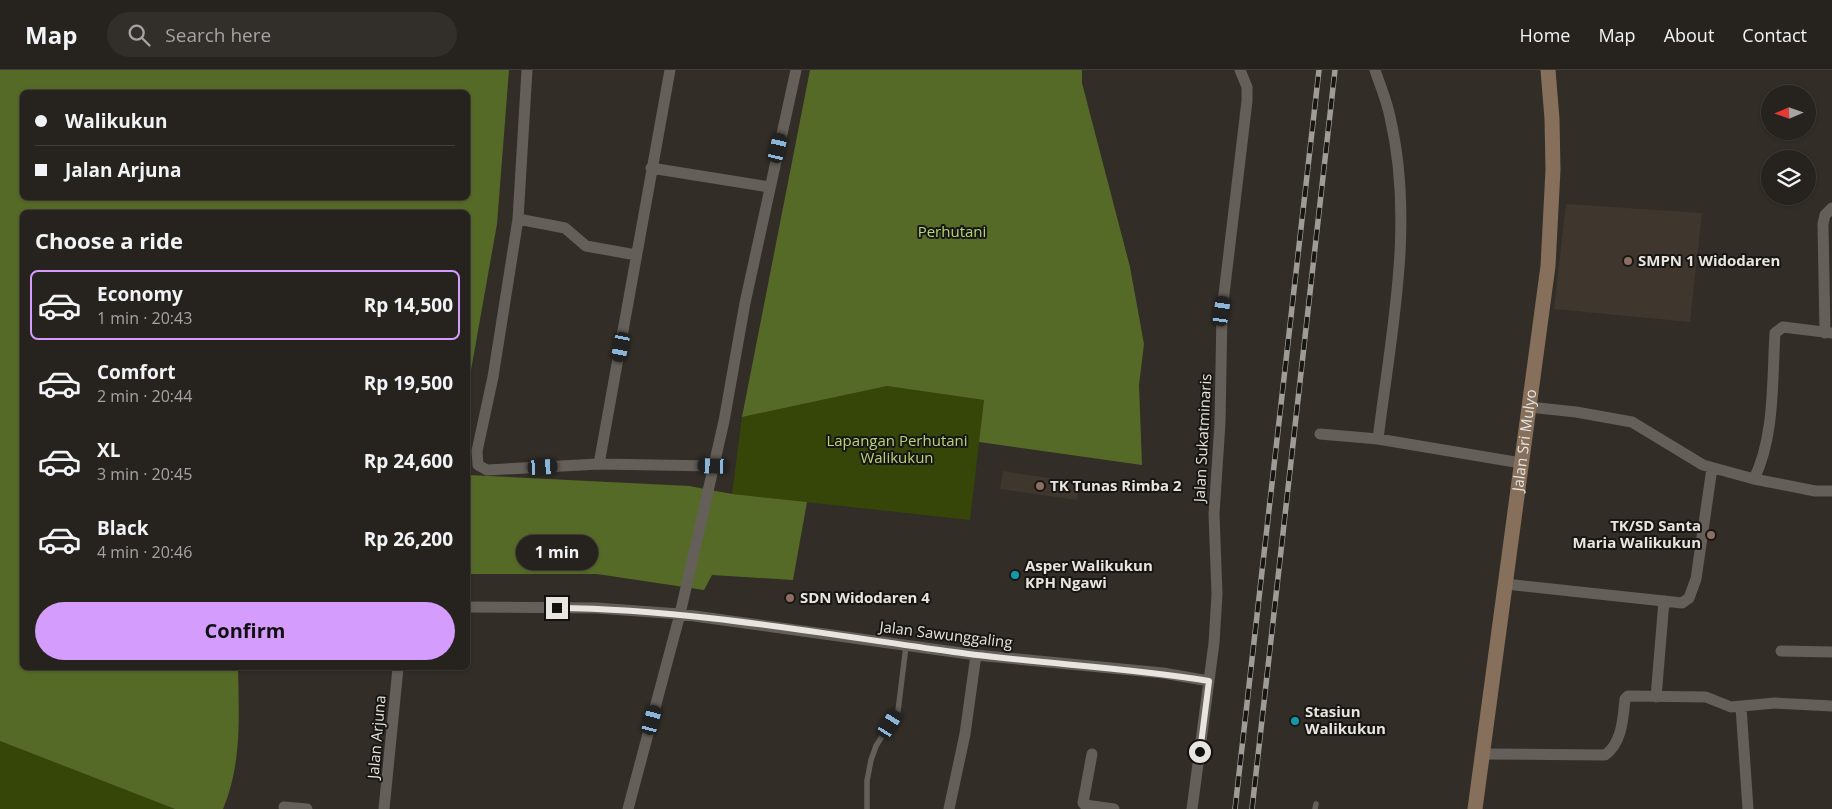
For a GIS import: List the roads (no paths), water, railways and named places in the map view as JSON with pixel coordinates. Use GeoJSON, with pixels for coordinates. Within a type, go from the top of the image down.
{"type":"FeatureCollection","features":[{"type":"Feature","properties":{"kind":"main road","name":"Jalan Sri Mulyo"},"geometry":{"type":"LineString","coordinates":[[1479,809],[1483,754],[1548,266],[1553,162],[1548,70]]}},
{"type":"Feature","properties":{"kind":"street"},"geometry":{"type":"LineString","coordinates":[[527,70],[518,219],[493,376],[477,451],[478,464],[486,470],[599,464],[713,466]]}},
{"type":"Feature","properties":{"kind":"street"},"geometry":{"type":"LineString","coordinates":[[599,464],[670,70]]}},
{"type":"Feature","properties":{"kind":"street"},"geometry":{"type":"LineString","coordinates":[[628,809],[680,614],[724,421],[745,303],[796,70]]}},
{"type":"Feature","properties":{"kind":"street","name":"Jalan Sukatminaris"},"geometry":{"type":"LineString","coordinates":[[1192,809],[1209,681],[1217,594],[1214,514],[1220,423],[1222,311],[1247,101],[1247,87],[1240,70]]}},
{"type":"Feature","properties":{"kind":"street"},"geometry":{"type":"LineString","coordinates":[[1375,70],[1390,116],[1398,160],[1401,216],[1401,260],[1378,439]]}},
{"type":"Feature","properties":{"kind":"street"},"geometry":{"type":"LineString","coordinates":[[651,168],[769,187]]}},
{"type":"Feature","properties":{"kind":"street"},"geometry":{"type":"LineString","coordinates":[[1754,479],[1760,467],[1768,426],[1775,333],[1783,327],[1829,333],[1823,224],[1825,215],[1832,208]]}},
{"type":"Feature","properties":{"kind":"street"},"geometry":{"type":"LineString","coordinates":[[518,219],[564,228],[586,246],[636,255]]}},
{"type":"Feature","properties":{"kind":"street"},"geometry":{"type":"LineString","coordinates":[[1529,407],[1576,412],[1632,422],[1687,456],[1712,468],[1754,479],[1815,491],[1832,492]]}},
{"type":"Feature","properties":{"kind":"street"},"geometry":{"type":"LineString","coordinates":[[1320,434],[1378,439],[1521,463]]}},
{"type":"Feature","properties":{"kind":"street"},"geometry":{"type":"LineString","coordinates":[[1506,584],[1682,603],[1689,598],[1696,580],[1712,468]]}},
{"type":"Feature","properties":{"kind":"street"},"geometry":{"type":"LineString","coordinates":[[1656,696],[1664,601]]}},
{"type":"Feature","properties":{"kind":"street"},"geometry":{"type":"LineString","coordinates":[[470,607],[596,608],[680,614]]}},
{"type":"Feature","properties":{"kind":"street","name":"Jalan Sawunggaling"},"geometry":{"type":"LineString","coordinates":[[680,614],[976,655],[1162,673],[1209,681]]}},
{"type":"Feature","properties":{"kind":"street"},"geometry":{"type":"LineString","coordinates":[[1781,651],[1832,652]]}},
{"type":"Feature","properties":{"kind":"street"},"geometry":{"type":"LineString","coordinates":[[949,809],[965,734],[976,655]]}},
{"type":"Feature","properties":{"kind":"street","name":"Jalan Arjuna"},"geometry":{"type":"LineString","coordinates":[[384,809],[398,670]]}},
{"type":"Feature","properties":{"kind":"street"},"geometry":{"type":"LineString","coordinates":[[1483,754],[1605,755],[1616,744],[1625,700],[1628,696],[1706,697],[1731,707],[1775,703],[1832,706]]}},
{"type":"Feature","properties":{"kind":"street"},"geometry":{"type":"LineString","coordinates":[[1741,707],[1748,809]]}},
{"type":"Feature","properties":{"kind":"street"},"geometry":{"type":"LineString","coordinates":[[1092,754],[1083,805],[1114,809]]}},
{"type":"Feature","properties":{"kind":"street"},"geometry":{"type":"LineString","coordinates":[[284,807],[307,809]]}},
{"type":"Feature","properties":{"kind":"lane"},"geometry":{"type":"LineString","coordinates":[[866,809],[867,781],[871,760],[876,746],[898,711],[906,646]]}},
{"type":"Feature","properties":{"kind":"railway"},"geometry":{"type":"LineString","coordinates":[[1235,809],[1319,70]]}},
{"type":"Feature","properties":{"kind":"railway"},"geometry":{"type":"LineString","coordinates":[[1252,809],[1335,70]]}},
{"type":"Feature","properties":{"kind":"place","name":"SMPN 1 Widodaren"},"geometry":{"type":"Point","coordinates":[1628,261]}},
{"type":"Feature","properties":{"kind":"place","name":"TK Tunas Rimba 2"},"geometry":{"type":"Point","coordinates":[1040,486]}},
{"type":"Feature","properties":{"kind":"place","name":"TK/SD Santa Maria Walikukun"},"geometry":{"type":"Point","coordinates":[1711,535]}},
{"type":"Feature","properties":{"kind":"place","name":"Asper Walikukun KPH Ngawi"},"geometry":{"type":"Point","coordinates":[1015,575]}},
{"type":"Feature","properties":{"kind":"place","name":"SDN Widodaren 4"},"geometry":{"type":"Point","coordinates":[790,598]}},
{"type":"Feature","properties":{"kind":"place","name":"Stasiun Walikukun"},"geometry":{"type":"Point","coordinates":[1295,721]}},
{"type":"Feature","properties":{"kind":"park label","name":"Perhutani"},"geometry":{"type":"Point","coordinates":[952,232]}},
{"type":"Feature","properties":{"kind":"park label","name":"Lapangan Perhutani Walikukun"},"geometry":{"type":"Point","coordinates":[897,450]}}]}
